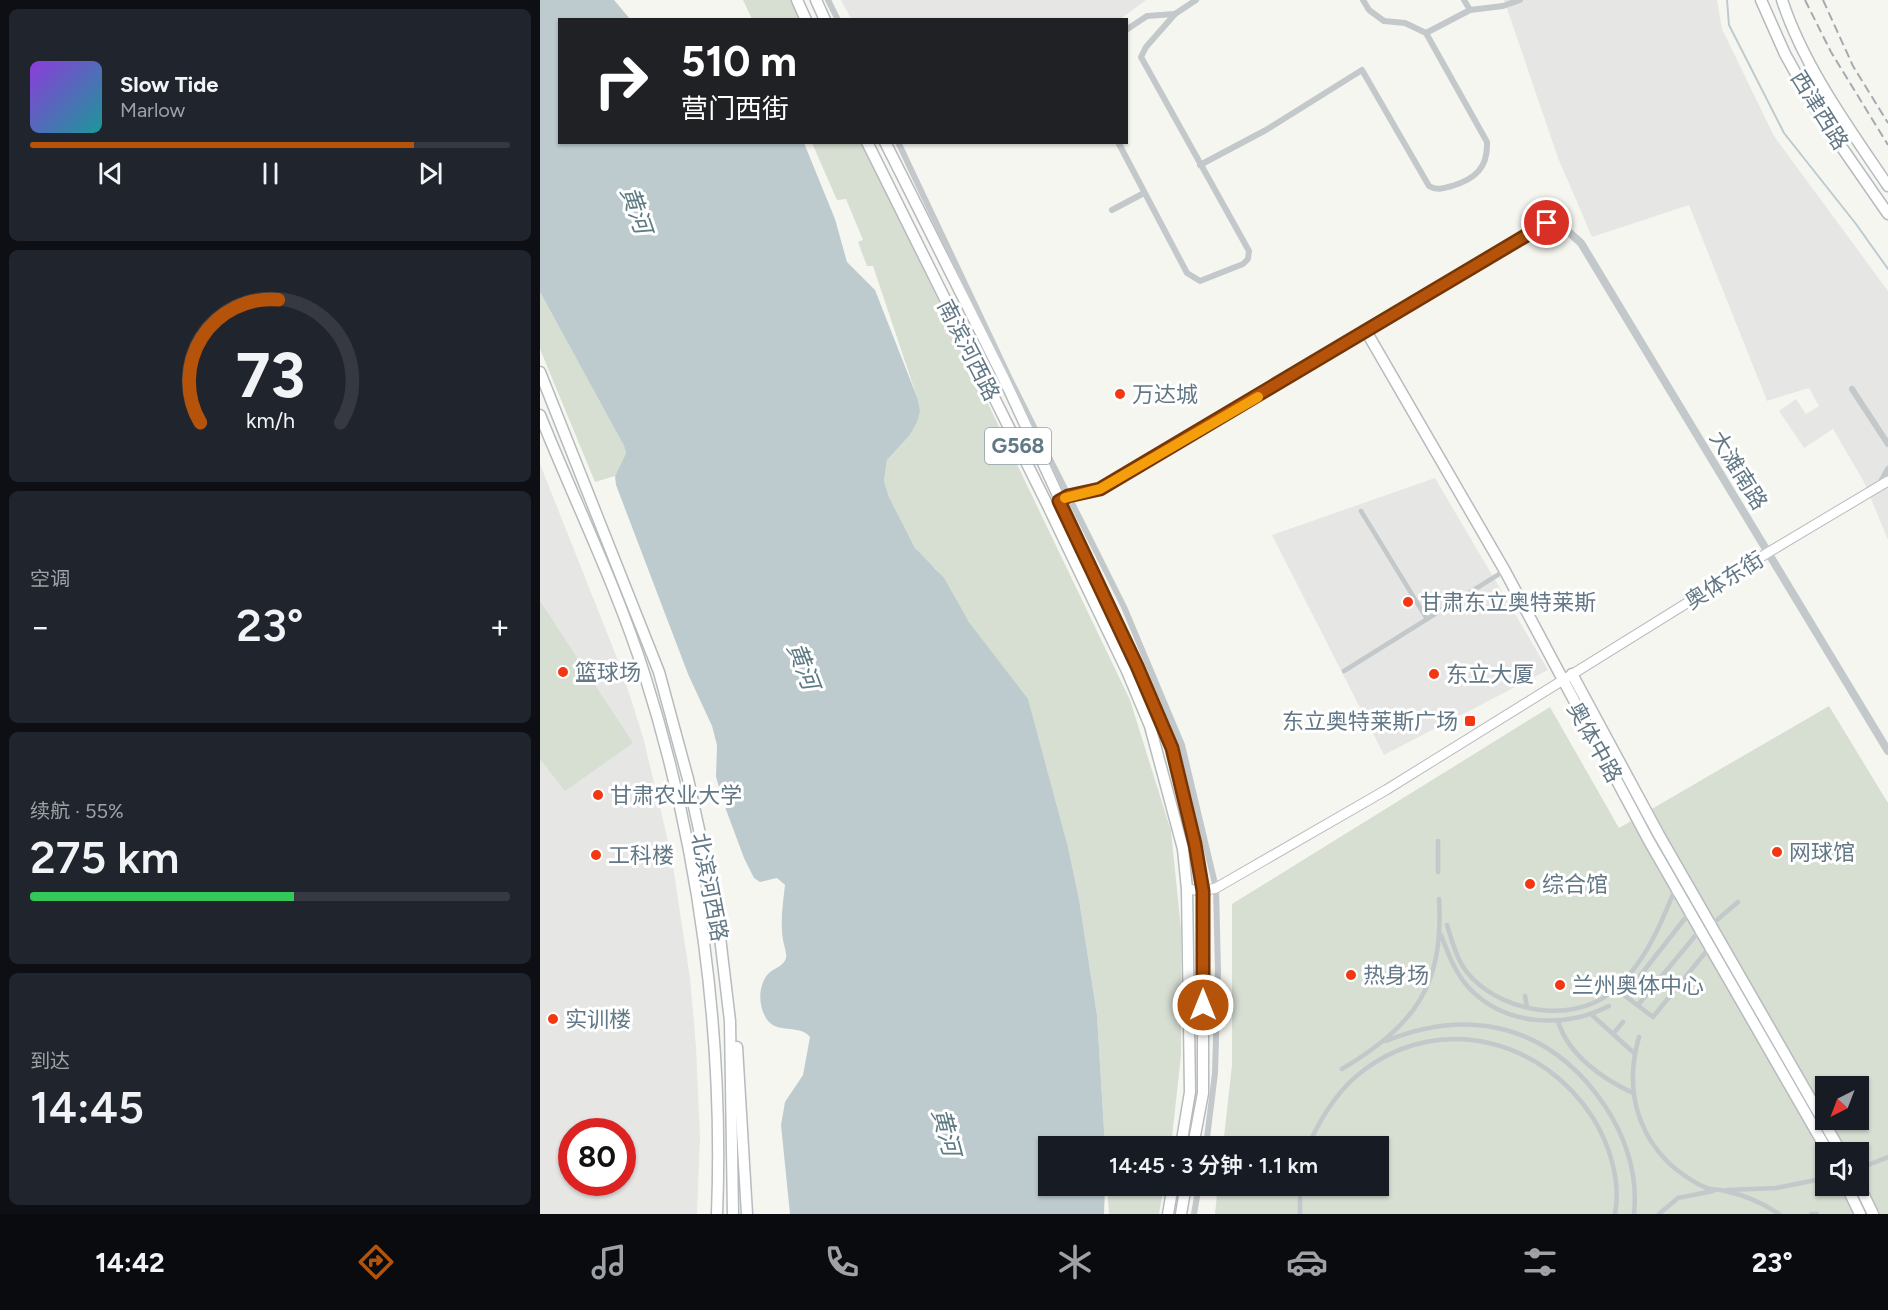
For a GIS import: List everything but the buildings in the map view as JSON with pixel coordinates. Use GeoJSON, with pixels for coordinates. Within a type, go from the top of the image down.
{"type":"FeatureCollection","features":[{"type":"Feature","properties":{"kind":"main road"},"geometry":{"type":"LineString","coordinates":[[797,0],[805,18]]}},
{"type":"Feature","properties":{"kind":"main road"},"geometry":{"type":"LineString","coordinates":[[816,0],[824,18]]}},
{"type":"Feature","properties":{"kind":"main road","name":"西津西路"},"geometry":{"type":"LineString","coordinates":[[1761,0],[1785,54],[1818,113],[1888,214]]}},
{"type":"Feature","properties":{"kind":"main road","name":"西津西路"},"geometry":{"type":"LineString","coordinates":[[1782,0],[1801,45],[1836,109],[1888,186]]}},
{"type":"Feature","properties":{"kind":"main road","name":"南滨河西路"},"geometry":{"type":"LineString","coordinates":[[868,144],[1048,506],[1127,671],[1150,726],[1183,849],[1187,889],[1190,1092],[1182,1136]]}},
{"type":"Feature","properties":{"kind":"main road","name":"南滨河西路"},"geometry":{"type":"LineString","coordinates":[[886,144],[1008,380],[1064,499],[1172,748],[1195,844],[1203,891],[1203,1093],[1195,1136]]}},
{"type":"Feature","properties":{"kind":"main road","name":"奥体中路"},"geometry":{"type":"LineString","coordinates":[[1366,331],[1505,571],[1562,680],[1690,912],[1706,928],[1710,947],[1822,1142]]}},
{"type":"Feature","properties":{"kind":"main road","name":"北滨河西路"},"geometry":{"type":"LineString","coordinates":[[540,372],[659,672],[688,779],[717,912],[730,1021],[734,1146],[733,1214]]}},
{"type":"Feature","properties":{"kind":"main road","name":"北滨河西路"},"geometry":{"type":"LineString","coordinates":[[540,415],[645,676],[672,776],[696,898],[712,1024],[720,1146],[717,1214]]}},
{"type":"Feature","properties":{"kind":"main road"},"geometry":{"type":"LineString","coordinates":[[568,484],[584,479]]}},
{"type":"Feature","properties":{"kind":"main road","name":"奥体东街"},"geometry":{"type":"LineString","coordinates":[[1203,891],[1216,888],[1386,790],[1769,552],[1888,481]]}},
{"type":"Feature","properties":{"kind":"main road","name":"奥体中路"},"geometry":{"type":"LineString","coordinates":[[1572,674],[1706,928],[1835,1142]]}},
{"type":"Feature","properties":{"kind":"main road"},"geometry":{"type":"LineString","coordinates":[[1187,889],[1203,891]]}},
{"type":"Feature","properties":{"kind":"main road"},"geometry":{"type":"LineString","coordinates":[[717,912],[734,995],[747,1214]]}},
{"type":"Feature","properties":{"kind":"main road"},"geometry":{"type":"LineString","coordinates":[[720,1146],[734,1146]]}},
{"type":"Feature","properties":{"kind":"main road"},"geometry":{"type":"LineString","coordinates":[[734,1158],[740,1214]]}},
{"type":"Feature","properties":{"kind":"main road"},"geometry":{"type":"LineString","coordinates":[[1168,1214],[1171,1196]]}},
{"type":"Feature","properties":{"kind":"main road"},"geometry":{"type":"LineString","coordinates":[[1181,1214],[1184,1196]]}},
{"type":"Feature","properties":{"kind":"main road"},"geometry":{"type":"LineString","coordinates":[[1851,1196],[1860,1214]]}},
{"type":"Feature","properties":{"kind":"main road"},"geometry":{"type":"LineString","coordinates":[[1864,1196],[1873,1214]]}},
{"type":"Feature","properties":{"kind":"street"},"geometry":{"type":"LineString","coordinates":[[828,0],[837,18]]}},
{"type":"Feature","properties":{"kind":"street"},"geometry":{"type":"LineString","coordinates":[[1119,144],[1187,273],[1193,279],[1200,281],[1243,264],[1248,259],[1249,251],[1141,57],[1146,46],[1175,14],[1196,0]]}},
{"type":"Feature","properties":{"kind":"street"},"geometry":{"type":"LineString","coordinates":[[1200,165],[1266,130],[1362,70],[1426,183],[1437,189],[1465,182],[1476,176],[1483,166],[1487,142],[1426,33],[1405,23],[1384,21],[1369,10],[1363,0]]}},
{"type":"Feature","properties":{"kind":"street"},"geometry":{"type":"LineString","coordinates":[[1464,0],[1470,10]]}},
{"type":"Feature","properties":{"kind":"street"},"geometry":{"type":"LineString","coordinates":[[1426,33],[1470,10],[1520,0]]}},
{"type":"Feature","properties":{"kind":"street"},"geometry":{"type":"LineString","coordinates":[[1128,29],[1147,16],[1175,14]]}},
{"type":"Feature","properties":{"kind":"street","name":"南滨河西路"},"geometry":{"type":"LineString","coordinates":[[899,144],[1008,380]]}},
{"type":"Feature","properties":{"kind":"street"},"geometry":{"type":"LineString","coordinates":[[1112,210],[1144,193]]}},
{"type":"Feature","properties":{"kind":"street","name":"大滩南路"},"geometry":{"type":"LineString","coordinates":[[1366,331],[1547,223],[1562,226],[1581,243],[1888,751]]}},
{"type":"Feature","properties":{"kind":"street"},"geometry":{"type":"LineString","coordinates":[[1048,506],[1100,489],[1366,331]]}},
{"type":"Feature","properties":{"kind":"street"},"geometry":{"type":"LineString","coordinates":[[989,389],[1008,380]]}},
{"type":"Feature","properties":{"kind":"street"},"geometry":{"type":"LineString","coordinates":[[1852,389],[1888,444]]}},
{"type":"Feature","properties":{"kind":"street"},"geometry":{"type":"LineString","coordinates":[[1877,488],[1888,469]]}},
{"type":"Feature","properties":{"kind":"street","name":"南滨河西路"},"geometry":{"type":"LineString","coordinates":[[1064,499],[1143,648],[1182,745],[1216,888],[1218,971],[1215,1073],[1207,1136]]}},
{"type":"Feature","properties":{"kind":"street"},"geometry":{"type":"LineString","coordinates":[[1361,511],[1427,619]]}},
{"type":"Feature","properties":{"kind":"street"},"geometry":{"type":"LineString","coordinates":[[1344,671],[1505,571]]}},
{"type":"Feature","properties":{"kind":"street"},"geometry":{"type":"LineString","coordinates":[[1438,841],[1438,872]]}},
{"type":"Feature","properties":{"kind":"street"},"geometry":{"type":"LineString","coordinates":[[1447,926],[1456,955],[1472,978],[1494,996],[1527,1007],[1558,1011],[1585,1007],[1609,993],[1627,976],[1645,953],[1676,887]]}},
{"type":"Feature","properties":{"kind":"street"},"geometry":{"type":"LineString","coordinates":[[1386,1041],[1419,1003],[1439,952],[1441,935],[1439,899]]}},
{"type":"Feature","properties":{"kind":"street"},"geometry":{"type":"LineString","coordinates":[[1638,1005],[1706,928],[1738,902]]}},
{"type":"Feature","properties":{"kind":"street"},"geometry":{"type":"LineString","coordinates":[[1624,995],[1690,912]]}},
{"type":"Feature","properties":{"kind":"street"},"geometry":{"type":"LineString","coordinates":[[1441,935],[1452,962],[1467,987],[1484,1002],[1506,1014],[1558,1021],[1592,1015],[1609,1006]]}},
{"type":"Feature","properties":{"kind":"street"},"geometry":{"type":"LineString","coordinates":[[1624,995],[1653,1017],[1710,947]]}},
{"type":"Feature","properties":{"kind":"street"},"geometry":{"type":"LineString","coordinates":[[1624,995],[1627,976]]}},
{"type":"Feature","properties":{"kind":"street"},"geometry":{"type":"LineString","coordinates":[[1525,996],[1527,1007]]}},
{"type":"Feature","properties":{"kind":"street"},"geometry":{"type":"LineString","coordinates":[[1592,1015],[1634,1053]]}},
{"type":"Feature","properties":{"kind":"street"},"geometry":{"type":"LineString","coordinates":[[1558,1021],[1562,1036],[1573,1049],[1612,1083],[1633,1093]]}},
{"type":"Feature","properties":{"kind":"street"},"geometry":{"type":"LineString","coordinates":[[1614,1034],[1623,1022]]}},
{"type":"Feature","properties":{"kind":"street"},"geometry":{"type":"LineString","coordinates":[[1342,1069],[1386,1041],[1415,1029],[1450,1023],[1485,1025],[1518,1033],[1545,1046],[1569,1062],[1597,1094],[1623,1137],[1631,1163],[1636,1197],[1634,1214]]}},
{"type":"Feature","properties":{"kind":"street"},"geometry":{"type":"LineString","coordinates":[[1639,1037],[1634,1053],[1635,1107],[1642,1129],[1659,1154],[1681,1173],[1707,1188],[1747,1197],[1779,1214]]}},
{"type":"Feature","properties":{"kind":"street"},"geometry":{"type":"LineString","coordinates":[[1313,1136],[1330,1105],[1364,1070],[1403,1048],[1441,1039],[1478,1040],[1518,1052],[1550,1070],[1579,1096],[1605,1136],[1614,1170],[1615,1214]]}},
{"type":"Feature","properties":{"kind":"street"},"geometry":{"type":"LineString","coordinates":[[1869,1165],[1888,1157]]}},
{"type":"Feature","properties":{"kind":"street"},"geometry":{"type":"LineString","coordinates":[[1659,1214],[1678,1197],[1700,1192],[1776,1188],[1815,1180]]}},
{"type":"Feature","properties":{"kind":"street"},"geometry":{"type":"LineString","coordinates":[[1194,1214],[1197,1196]]}},
{"type":"Feature","properties":{"kind":"street"},"geometry":{"type":"LineString","coordinates":[[1300,1196],[1300,1214]]}},
{"type":"Feature","properties":{"kind":"street"},"geometry":{"type":"LineString","coordinates":[[1811,1214],[1817,1214]]}},
{"type":"Feature","properties":{"kind":"shaded area"},"geometry":{"type":"Polygon","coordinates":[[[743,0],[792,0],[801,18],[752,18],[743,0]]]}},
{"type":"Feature","properties":{"kind":"shaded area"},"geometry":{"type":"Polygon","coordinates":[[[841,0],[1146,0],[1122,18],[850,18],[841,0]]]}},
{"type":"Feature","properties":{"kind":"shaded area"},"geometry":{"type":"Polygon","coordinates":[[[1504,0],[1717,0],[1722,29],[1774,136],[1888,291],[1888,540],[1864,482],[1833,429],[1804,448],[1779,411],[1796,399],[1806,414],[1819,406],[1809,388],[1767,401],[1689,205],[1592,237],[1558,158],[1504,0]]]}},
{"type":"Feature","properties":{"kind":"shaded area"},"geometry":{"type":"Polygon","coordinates":[[[812,144],[863,144],[1130,700],[1171,831],[1181,929],[1181,1055],[1172,1136],[1104,1136],[1097,1015],[1079,899],[1068,847],[1028,700],[969,622],[936,569],[926,562],[915,548],[889,497],[884,481],[887,460],[909,436],[917,397],[873,266],[867,266],[858,242],[863,240],[846,199],[837,200],[812,144]]]}},
{"type":"Feature","properties":{"kind":"shaded area"},"geometry":{"type":"Polygon","coordinates":[[[540,292],[624,446],[626,453],[615,476],[595,482],[540,349],[540,292]]]}},
{"type":"Feature","properties":{"kind":"shaded area","name":"甘肃农业大学"},"geometry":{"type":"Polygon","coordinates":[[[540,464],[621,668],[643,737],[671,853],[690,978],[696,1046],[700,1137],[697,1214],[540,1214],[540,464]]]}},
{"type":"Feature","properties":{"kind":"shaded area","name":"甘肃东立奥特莱斯"},"geometry":{"type":"Polygon","coordinates":[[[1435,478],[1548,670],[1384,755],[1272,535],[1435,478]]]}},
{"type":"Feature","properties":{"kind":"shaded area","name":"篮球场"},"geometry":{"type":"Polygon","coordinates":[[[540,601],[633,743],[565,791],[540,759],[540,601]]]}},
{"type":"Feature","properties":{"kind":"shaded area","name":"兰州奥体中心"},"geometry":{"type":"Polygon","coordinates":[[[1829,706],[1888,803],[1888,1214],[1215,1214],[1217,1196],[1389,1196],[1389,1136],[1224,1136],[1232,1065],[1232,904],[1550,707],[1619,828],[1829,706]]]}},
{"type":"Feature","properties":{"kind":"shaded area"},"geometry":{"type":"Polygon","coordinates":[[[1108,1196],[1162,1196],[1159,1214],[1109,1214],[1108,1196]]]}},
{"type":"Feature","properties":{"kind":"water","name":"黄河"},"geometry":{"type":"Polygon","coordinates":[[[540,0],[614,0],[629,18],[558,18],[558,144],[804,144],[835,219],[847,262],[875,290],[917,397],[920,411],[909,436],[887,460],[884,481],[889,497],[915,548],[944,578],[969,622],[1028,699],[1068,847],[1079,899],[1097,1015],[1104,1136],[1038,1136],[1038,1196],[1105,1196],[1104,1214],[790,1214],[781,1125],[785,1102],[803,1075],[810,1037],[806,1033],[778,1027],[768,1021],[762,1010],[760,997],[765,978],[786,958],[782,926],[785,885],[777,878],[760,882],[754,878],[725,807],[716,777],[717,745],[712,726],[688,674],[616,485],[615,476],[626,453],[540,292],[540,0]]]}},
{"type":"Feature","properties":{"kind":"waterway"},"geometry":{"type":"LineString","coordinates":[[1727,0],[1729,25],[1784,133],[1856,224],[1888,269]]}},
{"type":"Feature","properties":{"kind":"railway"},"geometry":{"type":"LineString","coordinates":[[1805,0],[1831,52],[1888,145]]}},
{"type":"Feature","properties":{"kind":"railway"},"geometry":{"type":"LineString","coordinates":[[1823,0],[1853,66],[1888,123]]}},
{"type":"Feature","properties":{"kind":"slow traffic"},"geometry":{"type":"LineString","coordinates":[[1065,498],[1100,489],[1258,397]]}},
{"type":"Feature","properties":{"kind":"place","name":"万达城"},"geometry":{"type":"Point","coordinates":[1120,394]}},
{"type":"Feature","properties":{"kind":"place","name":"甘肃东立奥特莱斯"},"geometry":{"type":"Point","coordinates":[1408,602]}},
{"type":"Feature","properties":{"kind":"place","name":"篮球场"},"geometry":{"type":"Point","coordinates":[563,672]}},
{"type":"Feature","properties":{"kind":"place","name":"东立大厦"},"geometry":{"type":"Point","coordinates":[1434,674]}},
{"type":"Feature","properties":{"kind":"place","name":"东立奥特莱斯广场"},"geometry":{"type":"Point","coordinates":[1470,721]}},
{"type":"Feature","properties":{"kind":"place","name":"甘肃农业大学"},"geometry":{"type":"Point","coordinates":[598,795]}},
{"type":"Feature","properties":{"kind":"place","name":"网球馆"},"geometry":{"type":"Point","coordinates":[1777,852]}},
{"type":"Feature","properties":{"kind":"place","name":"工科楼"},"geometry":{"type":"Point","coordinates":[596,855]}},
{"type":"Feature","properties":{"kind":"place","name":"综合馆"},"geometry":{"type":"Point","coordinates":[1530,884]}},
{"type":"Feature","properties":{"kind":"place","name":"热身场"},"geometry":{"type":"Point","coordinates":[1351,975]}},
{"type":"Feature","properties":{"kind":"place","name":"兰州奥体中心"},"geometry":{"type":"Point","coordinates":[1560,985]}},
{"type":"Feature","properties":{"kind":"place","name":"实训楼"},"geometry":{"type":"Point","coordinates":[553,1019]}},
{"type":"Feature","properties":{"kind":"route"},"geometry":{"type":"LineString","coordinates":[[1203,1005],[1203,891],[1195,844],[1172,748],[1137,666],[1059,501],[1068,496],[1100,489],[1220,420],[1547,223]]}}]}
